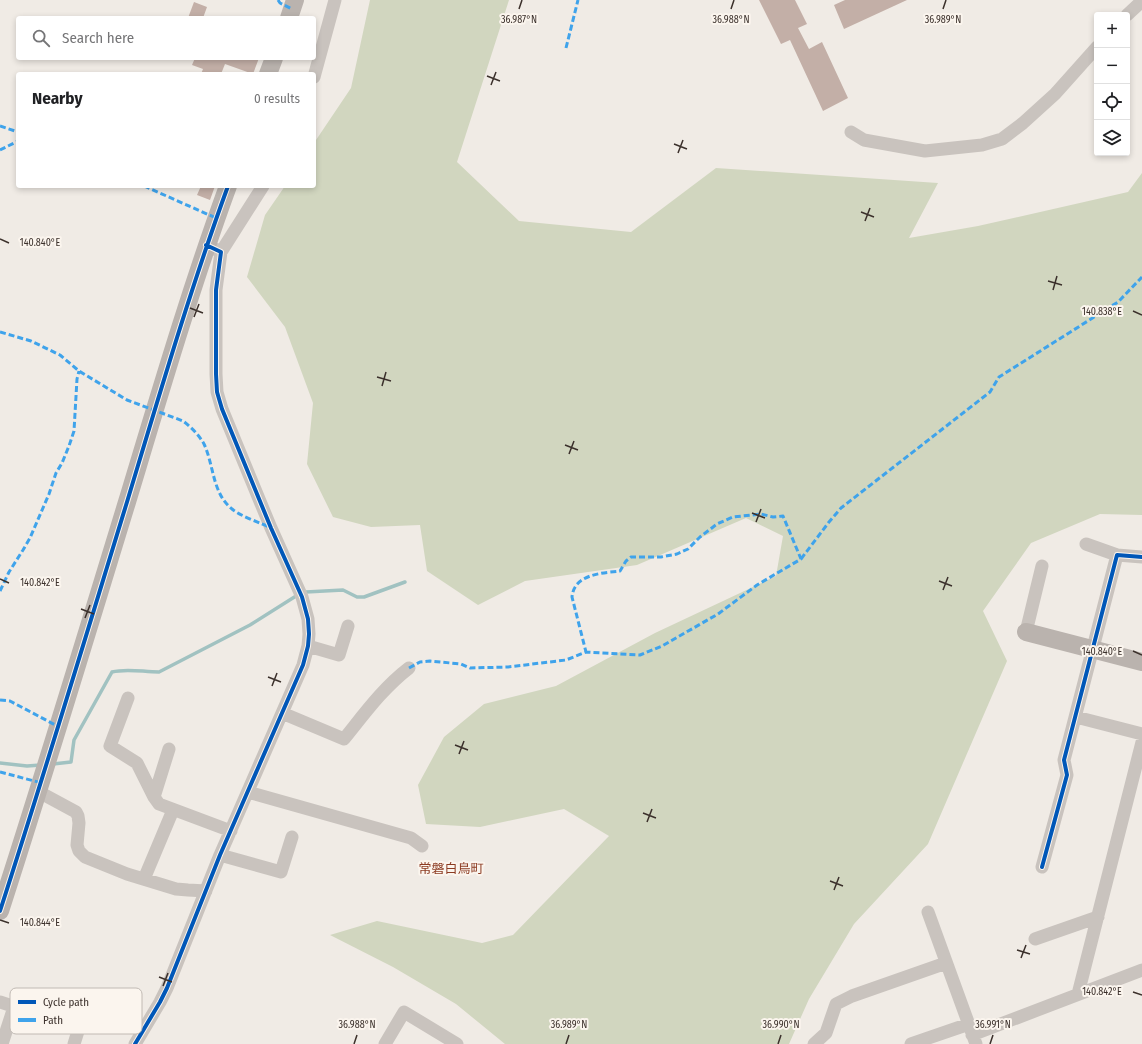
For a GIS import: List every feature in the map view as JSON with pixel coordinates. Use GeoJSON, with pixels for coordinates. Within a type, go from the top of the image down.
{"type":"FeatureCollection","features":[{"type":"Feature","properties":{"kind":"street"},"geometry":{"type":"LineString","coordinates":[[290,16],[295,0]]}},
{"type":"Feature","properties":{"kind":"street"},"geometry":{"type":"LineString","coordinates":[[315,72],[335,0]]}},
{"type":"Feature","properties":{"kind":"street"},"geometry":{"type":"LineString","coordinates":[[1130,12],[1142,1]]}},
{"type":"Feature","properties":{"kind":"street"},"geometry":{"type":"LineString","coordinates":[[851,132],[864,140],[925,151],[982,145],[1002,139],[1023,123],[1055,94],[1096,48]]}},
{"type":"Feature","properties":{"kind":"street"},"geometry":{"type":"LineString","coordinates":[[269,72],[273,60]]}},
{"type":"Feature","properties":{"kind":"street"},"geometry":{"type":"LineString","coordinates":[[0,911],[48,764],[180,324],[214,249],[228,188]]}},
{"type":"Feature","properties":{"kind":"street"},"geometry":{"type":"LineString","coordinates":[[142,1032],[167,988],[220,855],[303,665],[308,646],[308,619],[301,594],[271,528],[222,409],[217,392],[214,249],[261,188]]}},
{"type":"Feature","properties":{"kind":"street"},"geometry":{"type":"LineString","coordinates":[[1086,544],[1117,555],[1142,558]]}},
{"type":"Feature","properties":{"kind":"street"},"geometry":{"type":"LineString","coordinates":[[1042,867],[1068,775],[1064,760],[1094,649],[1117,555]]}},
{"type":"Feature","properties":{"kind":"street"},"geometry":{"type":"LineString","coordinates":[[1042,566],[1026,632],[1142,662]]}},
{"type":"Feature","properties":{"kind":"street"},"geometry":{"type":"LineString","coordinates":[[308,646],[338,655],[348,626]]}},
{"type":"Feature","properties":{"kind":"street"},"geometry":{"type":"LineString","coordinates":[[282,713],[344,739],[379,695],[409,668]]}},
{"type":"Feature","properties":{"kind":"street"},"geometry":{"type":"LineString","coordinates":[[128,698],[110,746],[137,763],[159,804],[231,831]]}},
{"type":"Feature","properties":{"kind":"street"},"geometry":{"type":"LineString","coordinates":[[1076,717],[1142,734]]}},
{"type":"Feature","properties":{"kind":"street"},"geometry":{"type":"LineString","coordinates":[[1078,994],[1142,742]]}},
{"type":"Feature","properties":{"kind":"street"},"geometry":{"type":"LineString","coordinates":[[154,797],[169,749]]}},
{"type":"Feature","properties":{"kind":"street"},"geometry":{"type":"LineString","coordinates":[[39,792],[76,812],[80,823],[77,845],[79,851],[85,857],[176,889],[206,891]]}},
{"type":"Feature","properties":{"kind":"street"},"geometry":{"type":"LineString","coordinates":[[248,792],[411,838],[422,846]]}},
{"type":"Feature","properties":{"kind":"street"},"geometry":{"type":"LineString","coordinates":[[144,879],[173,810]]}},
{"type":"Feature","properties":{"kind":"street"},"geometry":{"type":"LineString","coordinates":[[220,855],[281,872],[292,838]]}},
{"type":"Feature","properties":{"kind":"street"},"geometry":{"type":"LineString","coordinates":[[928,912],[972,1034]]}},
{"type":"Feature","properties":{"kind":"street"},"geometry":{"type":"LineString","coordinates":[[1035,939],[1098,917]]}},
{"type":"Feature","properties":{"kind":"street"},"geometry":{"type":"LineString","coordinates":[[814,1044],[826,1033],[836,1004],[852,996],[946,963]]}},
{"type":"Feature","properties":{"kind":"street"},"geometry":{"type":"LineString","coordinates":[[911,1044],[972,1034],[1142,970]]}},
{"type":"Feature","properties":{"kind":"street"},"geometry":{"type":"LineString","coordinates":[[0,1002],[10,1006]]}},
{"type":"Feature","properties":{"kind":"street"},"geometry":{"type":"LineString","coordinates":[[385,1044],[404,1012],[457,1044]]}},
{"type":"Feature","properties":{"kind":"street"},"geometry":{"type":"LineString","coordinates":[[2,1044],[10,1019]]}},
{"type":"Feature","properties":{"kind":"street"},"geometry":{"type":"LineString","coordinates":[[74,1044],[78,1034]]}},
{"type":"Feature","properties":{"kind":"street"},"geometry":{"type":"LineString","coordinates":[[135,1044],[141,1034]]}},
{"type":"Feature","properties":{"kind":"green space"},"geometry":{"type":"Polygon","coordinates":[[[370,0],[509,0],[457,162],[519,221],[631,232],[716,168],[938,183],[909,238],[978,226],[1128,192],[1142,173],[1142,515],[1100,514],[1031,543],[983,611],[1007,661],[928,844],[854,924],[809,999],[789,1044],[505,1044],[456,1004],[393,967],[330,935],[377,921],[482,943],[513,935],[609,836],[564,809],[480,827],[426,824],[418,785],[444,737],[484,704],[556,686],[655,633],[776,576],[783,536],[746,518],[637,565],[525,581],[478,605],[427,571],[420,525],[371,527],[333,517],[307,464],[313,403],[285,327],[247,277],[265,215],[284,188],[316,188],[316,140],[351,88],[370,0]]]}},
{"type":"Feature","properties":{"kind":"building"},"geometry":{"type":"Polygon","coordinates":[[[759,0],[795,0],[807,24],[798,28],[809,49],[822,42],[848,98],[823,111],[790,40],[781,44],[759,0]]]}},
{"type":"Feature","properties":{"kind":"building"},"geometry":{"type":"Polygon","coordinates":[[[845,0],[907,0],[844,29],[834,5],[845,0]]]}},
{"type":"Feature","properties":{"kind":"building"},"geometry":{"type":"Polygon","coordinates":[[[194,2],[207,7],[204,16],[189,16],[194,2]]]}},
{"type":"Feature","properties":{"kind":"building"},"geometry":{"type":"Polygon","coordinates":[[[194,60],[258,60],[254,72],[247,72],[225,64],[222,72],[202,72],[203,69],[192,65],[194,60]]]}},
{"type":"Feature","properties":{"kind":"building"},"geometry":{"type":"Polygon","coordinates":[[[200,188],[214,188],[210,200],[197,195],[200,188]]]}},
{"type":"Feature","properties":{"kind":"waterway"},"geometry":{"type":"LineString","coordinates":[[53,764],[71,762],[74,740],[112,672],[129,670],[159,672],[250,625],[296,596],[306,592],[343,590],[357,597],[364,597],[405,582]]}},
{"type":"Feature","properties":{"kind":"waterway"},"geometry":{"type":"LineString","coordinates":[[0,763],[27,766],[41,765]]}},
{"type":"Feature","properties":{"kind":"marked path"},"geometry":{"type":"LineString","coordinates":[[278,0],[280,3],[292,9]]}},
{"type":"Feature","properties":{"kind":"marked path"},"geometry":{"type":"LineString","coordinates":[[566,48],[578,0]]}},
{"type":"Feature","properties":{"kind":"marked path"},"geometry":{"type":"LineString","coordinates":[[0,126],[16,131]]}},
{"type":"Feature","properties":{"kind":"marked path"},"geometry":{"type":"LineString","coordinates":[[0,150],[16,142]]}},
{"type":"Feature","properties":{"kind":"marked path"},"geometry":{"type":"LineString","coordinates":[[148,188],[216,218]]}},
{"type":"Feature","properties":{"kind":"marked path"},"geometry":{"type":"LineString","coordinates":[[801,559],[841,508],[990,392],[999,377],[1118,302],[1142,277]]}},
{"type":"Feature","properties":{"kind":"marked path"},"geometry":{"type":"LineString","coordinates":[[0,332],[31,341],[60,355],[79,371],[127,400],[183,421],[195,431],[204,444],[217,487],[225,502],[240,514],[271,528]]}},
{"type":"Feature","properties":{"kind":"marked path"},"geometry":{"type":"LineString","coordinates":[[0,591],[9,572],[30,538],[49,494],[56,473],[69,446],[74,431],[77,379],[79,371]]}},
{"type":"Feature","properties":{"kind":"marked path"},"geometry":{"type":"LineString","coordinates":[[409,668],[420,662],[430,661],[461,664],[470,668],[508,667],[566,660],[586,652],[640,655],[662,646],[718,614],[757,585],[801,559],[783,516],[773,517],[761,514],[733,517],[717,524],[700,537],[688,549],[677,554],[661,557],[631,557],[626,561],[620,571],[597,574],[583,579],[574,589],[572,597],[586,652]]}},
{"type":"Feature","properties":{"kind":"marked path"},"geometry":{"type":"LineString","coordinates":[[0,700],[10,701],[59,727]]}},
{"type":"Feature","properties":{"kind":"marked path"},"geometry":{"type":"LineString","coordinates":[[0,772],[42,783]]}},
{"type":"Feature","properties":{"kind":"cycle path"},"geometry":{"type":"LineString","coordinates":[[0,911],[175,343],[227,188]]}},
{"type":"Feature","properties":{"kind":"cycle path"},"geometry":{"type":"LineString","coordinates":[[142,1032],[167,988],[220,855],[303,665],[308,646],[309,634],[308,619],[302,597],[271,528],[222,409],[217,392],[216,290],[221,252],[206,245]]}},
{"type":"Feature","properties":{"kind":"cycle path"},"geometry":{"type":"LineString","coordinates":[[1042,867],[1067,775],[1064,760],[1117,555],[1142,557]]}},
{"type":"Feature","properties":{"kind":"cycle path"},"geometry":{"type":"LineString","coordinates":[[135,1044],[141,1034]]}},
{"type":"Feature","properties":{"kind":"district","name":"常磐白鳥町"},"geometry":{"type":"Point","coordinates":[451,868]}}]}
